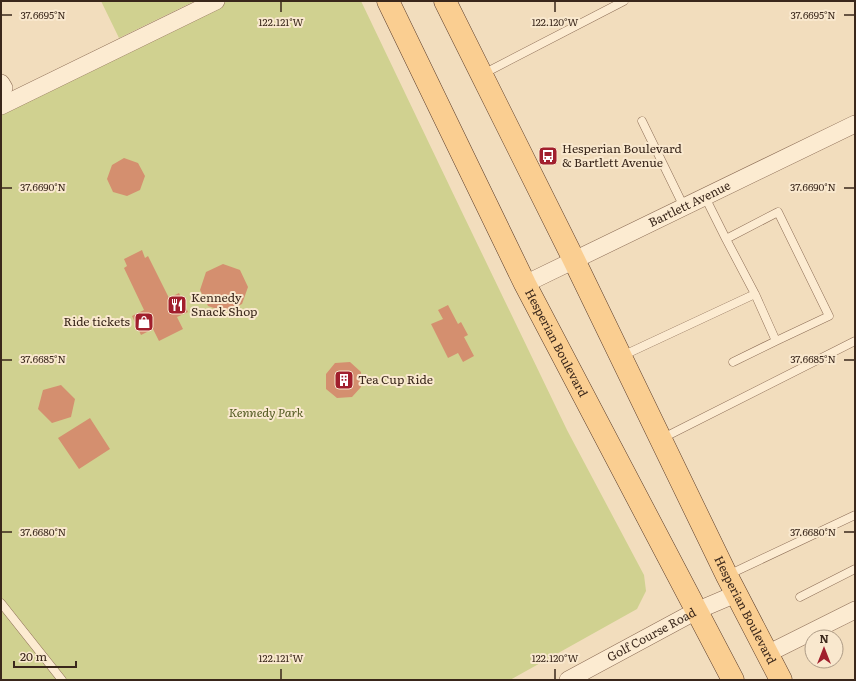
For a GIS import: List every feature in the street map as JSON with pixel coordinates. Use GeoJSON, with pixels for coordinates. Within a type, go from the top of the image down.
{"type":"FeatureCollection","features":[{"type":"Feature","properties":{"kind":"main road","name":"Hesperian Boulevard"},"geometry":{"type":"LineString","coordinates":[[388,1],[525,284],[733,680]]}},
{"type":"Feature","properties":{"kind":"main road","name":"Hesperian Boulevard"},"geometry":{"type":"LineString","coordinates":[[445,1],[574,260],[732,585],[781,680]]}},
{"type":"Feature","properties":{"kind":"street"},"geometry":{"type":"LineString","coordinates":[[1,106],[216,1]]}},
{"type":"Feature","properties":{"kind":"street","name":"Bartlett Avenue"},"geometry":{"type":"LineString","coordinates":[[525,284],[855,124]]}},
{"type":"Feature","properties":{"kind":"street","name":"Golf Course Road"},"geometry":{"type":"LineString","coordinates":[[568,680],[696,611],[732,585]]}},
{"type":"Feature","properties":{"kind":"street"},"geometry":{"type":"LineString","coordinates":[[767,654],[855,610]]}},
{"type":"Feature","properties":{"kind":"lane"},"geometry":{"type":"LineString","coordinates":[[482,74],[624,1]]}},
{"type":"Feature","properties":{"kind":"lane"},"geometry":{"type":"LineString","coordinates":[[642,121],[684,207]]}},
{"type":"Feature","properties":{"kind":"lane"},"geometry":{"type":"LineString","coordinates":[[705,197],[755,294],[776,341]]}},
{"type":"Feature","properties":{"kind":"lane"},"geometry":{"type":"LineString","coordinates":[[726,239],[778,212],[829,316],[733,362]]}},
{"type":"Feature","properties":{"kind":"lane"},"geometry":{"type":"LineString","coordinates":[[621,357],[755,294]]}},
{"type":"Feature","properties":{"kind":"lane"},"geometry":{"type":"LineString","coordinates":[[661,439],[855,341]]}},
{"type":"Feature","properties":{"kind":"lane"},"geometry":{"type":"LineString","coordinates":[[732,585],[855,515]]}},
{"type":"Feature","properties":{"kind":"lane"},"geometry":{"type":"LineString","coordinates":[[800,597],[855,569]]}},
{"type":"Feature","properties":{"kind":"lane"},"geometry":{"type":"LineString","coordinates":[[1,603],[62,680]]}},
{"type":"Feature","properties":{"kind":"green space"},"geometry":{"type":"Polygon","coordinates":[[[101,1],[195,1],[119,38],[101,1]]]}},
{"type":"Feature","properties":{"kind":"green space","name":"Kennedy Park"},"geometry":{"type":"Polygon","coordinates":[[[196,1],[361,1],[567,430],[644,575],[646,591],[637,609],[510,680],[1,680],[1,97],[196,1]]]}},
{"type":"Feature","properties":{"kind":"building"},"geometry":{"type":"Polygon","coordinates":[[[124,158],[138,163],[145,176],[140,190],[127,196],[113,192],[107,179],[112,165],[124,158]]]}},
{"type":"Feature","properties":{"kind":"building"},"geometry":{"type":"Polygon","coordinates":[[[142,250],[145,258],[148,256],[169,298],[179,293],[188,312],[177,317],[183,329],[159,341],[153,329],[141,335],[132,316],[144,310],[124,268],[127,266],[124,259],[142,250]]]}},
{"type":"Feature","properties":{"kind":"building"},"geometry":{"type":"Polygon","coordinates":[[[223,264],[240,270],[248,287],[242,304],[225,312],[208,306],[200,290],[206,272],[223,264]]]}},
{"type":"Feature","properties":{"kind":"building"},"geometry":{"type":"Polygon","coordinates":[[[448,305],[458,324],[461,322],[468,335],[464,337],[474,356],[463,362],[458,353],[448,358],[431,324],[443,319],[438,310],[448,305]]]}},
{"type":"Feature","properties":{"kind":"building","name":"Tea Cup Ride"},"geometry":{"type":"Polygon","coordinates":[[[350,362],[361,372],[361,387],[352,397],[337,398],[326,389],[326,374],[335,363],[350,362]]]}},
{"type":"Feature","properties":{"kind":"building"},"geometry":{"type":"Polygon","coordinates":[[[61,385],[75,399],[71,417],[52,423],[38,409],[43,390],[61,385]]]}},
{"type":"Feature","properties":{"kind":"building"},"geometry":{"type":"Polygon","coordinates":[[[90,418],[110,449],[79,469],[58,438],[90,418]]]}},
{"type":"Feature","properties":{"kind":"place","name":"Hesperian Boulevard & Bartlett Avenue"},"geometry":{"type":"Point","coordinates":[548,156]}},
{"type":"Feature","properties":{"kind":"place","name":"Kennedy Snack Shop"},"geometry":{"type":"Point","coordinates":[177,305]}},
{"type":"Feature","properties":{"kind":"place","name":"Ride tickets"},"geometry":{"type":"Point","coordinates":[144,322]}},
{"type":"Feature","properties":{"kind":"place","name":"Tea Cup Ride"},"geometry":{"type":"Point","coordinates":[344,380]}}]}
